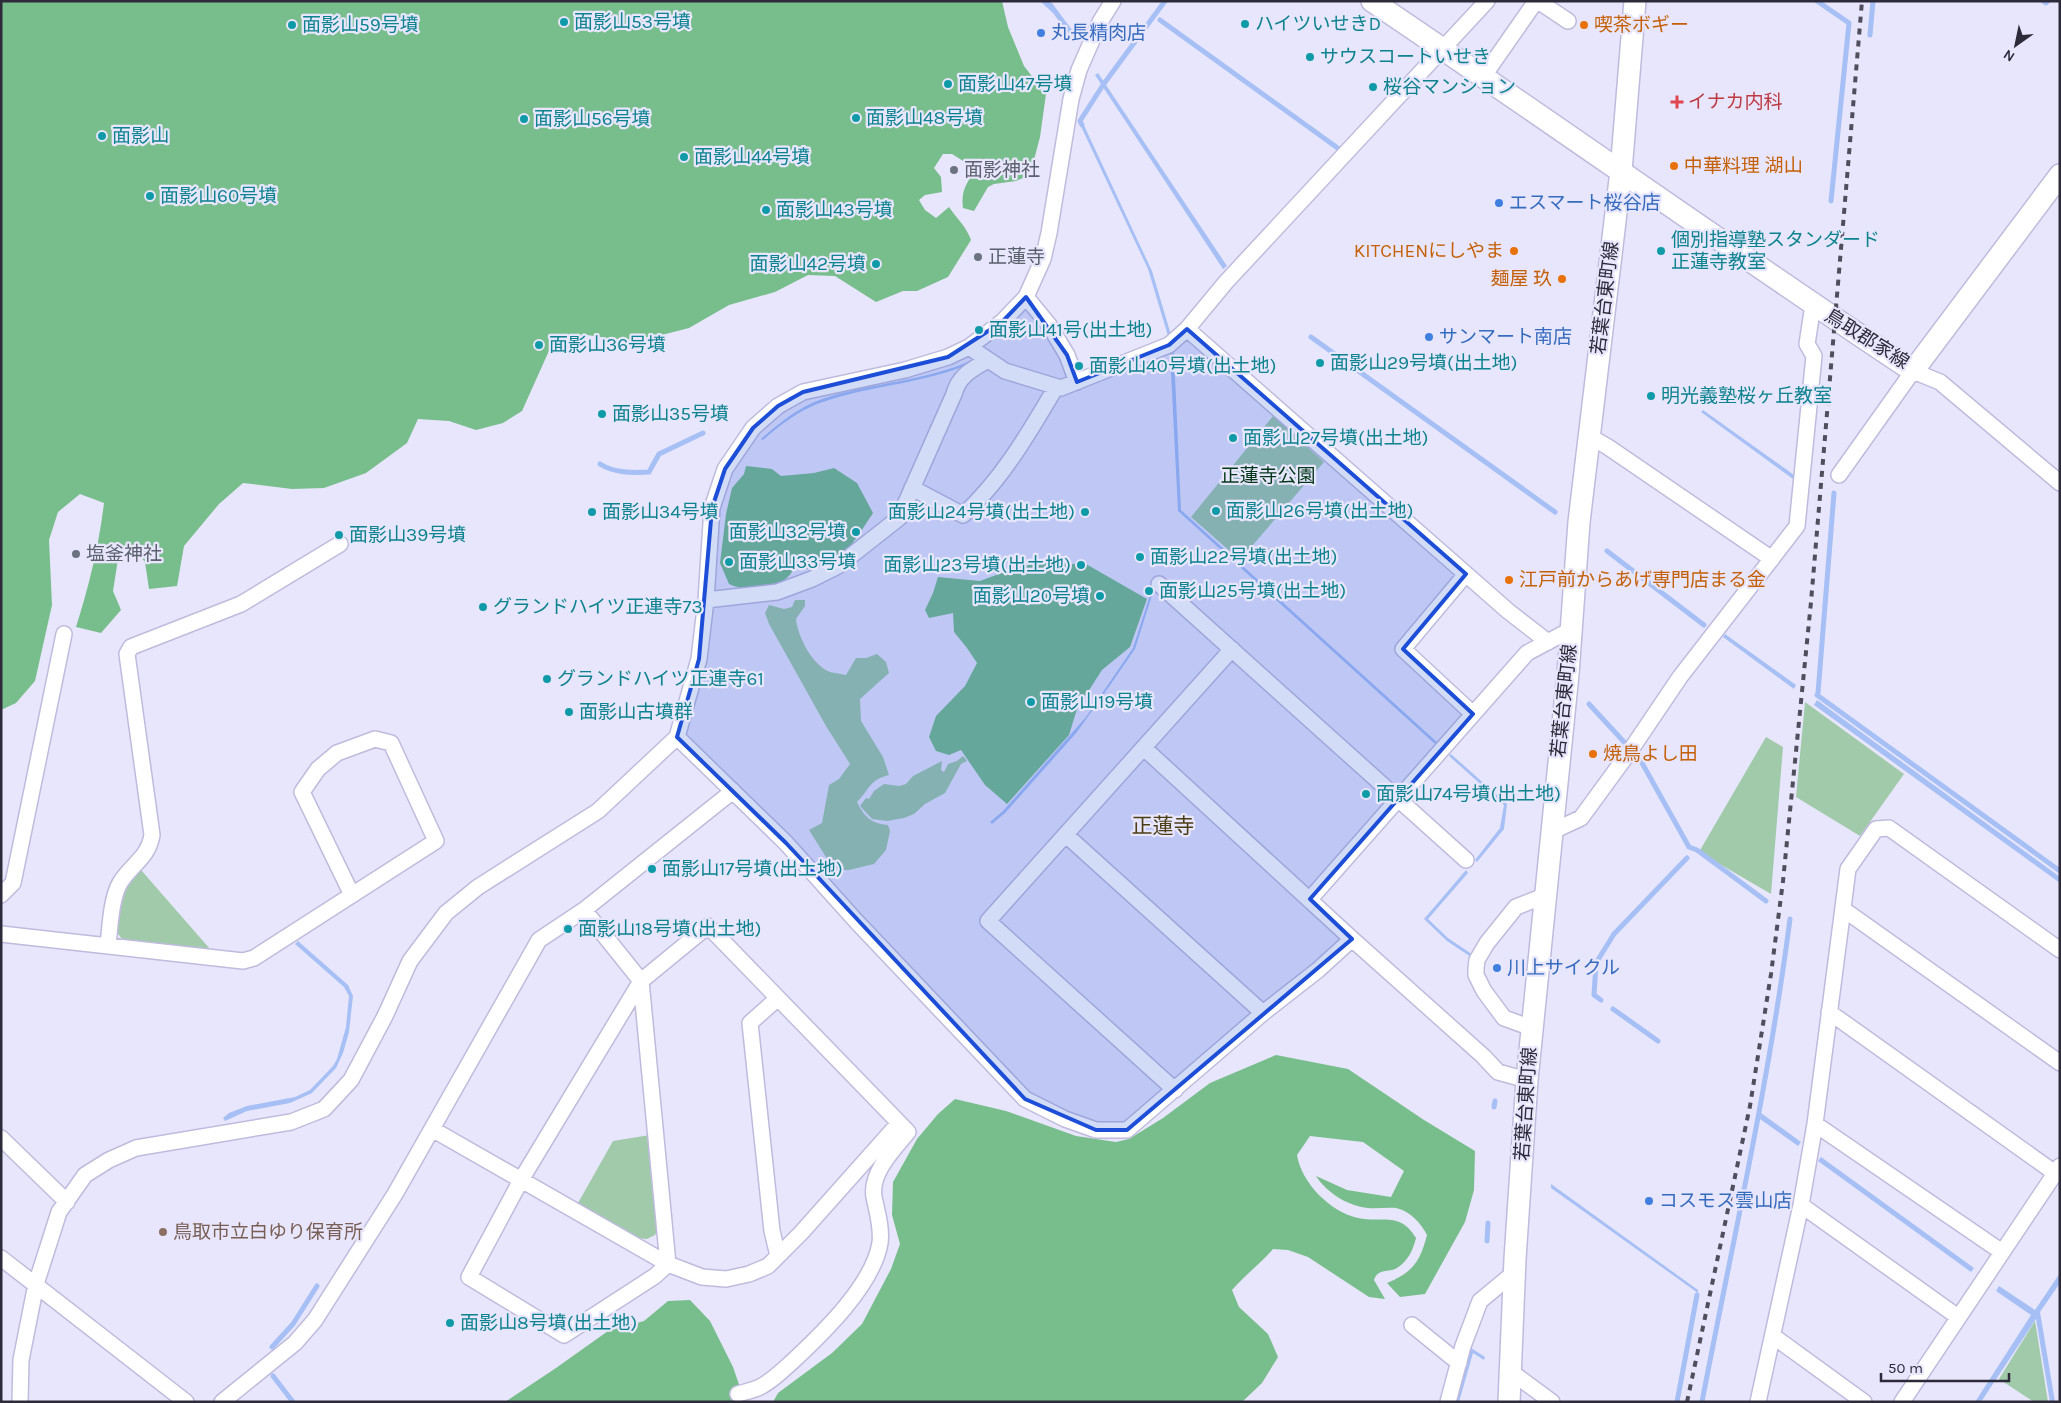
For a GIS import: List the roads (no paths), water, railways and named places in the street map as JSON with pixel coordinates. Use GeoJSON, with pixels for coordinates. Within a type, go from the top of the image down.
{"type":"FeatureCollection","features":[{"type":"Feature","properties":{"kind":"main road","name":"鳥取郡家線"},"geometry":{"type":"LineString","coordinates":[[1372,1],[1813,305],[1913,371],[2060,175]]}},
{"type":"Feature","properties":{"kind":"main road","name":"若葉台東町線"},"geometry":{"type":"LineString","coordinates":[[1509,1402],[1527,1080],[1572,628],[1579,522],[1621,171],[1635,1]]}},
{"type":"Feature","properties":{"kind":"street"},"geometry":{"type":"LineString","coordinates":[[20,1402],[21,1360],[36,1284],[59,1212],[85,1175],[109,1160],[136,1148],[291,1122],[324,1109],[351,1080],[385,1016],[410,960],[446,913],[478,887],[598,811],[677,737],[699,659],[706,600],[712,508],[725,469],[753,428],[778,406],[803,392],[905,370],[948,357],[969,347],[1002,322],[1026,297],[1043,259],[1071,98],[1079,70],[1100,22],[1113,1]]}},
{"type":"Feature","properties":{"kind":"street"},"geometry":{"type":"LineString","coordinates":[[969,347],[1005,371],[1061,388],[1169,345],[1187,329],[1226,282],[1487,1]]}},
{"type":"Feature","properties":{"kind":"street"},"geometry":{"type":"LineString","coordinates":[[1483,77],[1537,1],[1568,21]]}},
{"type":"Feature","properties":{"kind":"street"},"geometry":{"type":"LineString","coordinates":[[1026,297],[1049,325],[1067,356],[1077,382]]}},
{"type":"Feature","properties":{"kind":"street"},"geometry":{"type":"LineString","coordinates":[[1551,832],[1581,818],[1680,678],[1797,526],[1814,356],[1807,344],[1813,305]]}},
{"type":"Feature","properties":{"kind":"street"},"geometry":{"type":"LineString","coordinates":[[1187,329],[1508,611],[1548,642]]}},
{"type":"Feature","properties":{"kind":"street"},"geometry":{"type":"LineString","coordinates":[[706,600],[777,592],[812,579],[838,566],[899,518],[954,394],[956,384],[964,375],[988,360]]}},
{"type":"Feature","properties":{"kind":"street"},"geometry":{"type":"LineString","coordinates":[[1839,475],[1913,371],[1940,382],[2060,483]]}},
{"type":"Feature","properties":{"kind":"street"},"geometry":{"type":"LineString","coordinates":[[912,488],[963,515],[974,506],[1001,473],[1031,430],[1056,387]]}},
{"type":"Feature","properties":{"kind":"street"},"geometry":{"type":"LineString","coordinates":[[1589,436],[1772,559]]}},
{"type":"Feature","properties":{"kind":"street"},"geometry":{"type":"LineString","coordinates":[[108,945],[118,885],[127,872],[144,855],[150,846],[152,835],[130,681],[127,654],[131,647],[241,604],[340,544]]}},
{"type":"Feature","properties":{"kind":"street"},"geometry":{"type":"LineString","coordinates":[[1466,574],[1403,649],[1473,714]]}},
{"type":"Feature","properties":{"kind":"street"},"geometry":{"type":"LineString","coordinates":[[1159,584],[1466,860]]}},
{"type":"Feature","properties":{"kind":"street"},"geometry":{"type":"LineString","coordinates":[[1310,899],[1527,652],[1572,628]]}},
{"type":"Feature","properties":{"kind":"street"},"geometry":{"type":"LineString","coordinates":[[1,895],[13,883],[64,634]]}},
{"type":"Feature","properties":{"kind":"street"},"geometry":{"type":"LineString","coordinates":[[1175,1090],[988,921],[1232,649]]}},
{"type":"Feature","properties":{"kind":"street"},"geometry":{"type":"LineString","coordinates":[[677,737],[786,843],[856,921],[1025,1100],[1064,1119],[1096,1130],[1127,1130],[1263,1014],[1318,970],[1352,939]]}},
{"type":"Feature","properties":{"kind":"street"},"geometry":{"type":"LineString","coordinates":[[1,934],[242,961],[254,958],[352,895],[436,841],[391,743],[375,739],[336,753],[318,769],[302,792],[352,895]]}},
{"type":"Feature","properties":{"kind":"street"},"geometry":{"type":"LineString","coordinates":[[1145,748],[1352,939],[1483,1056],[1498,1072],[1527,1080]]}},
{"type":"Feature","properties":{"kind":"street"},"geometry":{"type":"LineString","coordinates":[[222,1402],[294,1343],[315,1320],[395,1194],[539,940],[584,910],[733,791]]}},
{"type":"Feature","properties":{"kind":"street"},"geometry":{"type":"LineString","coordinates":[[1758,1402],[1801,1205],[1814,1124],[1848,869],[1876,829],[1889,828],[2060,950]]}},
{"type":"Feature","properties":{"kind":"street"},"geometry":{"type":"LineString","coordinates":[[1066,835],[1263,1014]]}},
{"type":"Feature","properties":{"kind":"street"},"geometry":{"type":"LineString","coordinates":[[1,871],[13,883]]}},
{"type":"Feature","properties":{"kind":"street"},"geometry":{"type":"LineString","coordinates":[[1532,1028],[1504,1018],[1484,991],[1476,975],[1476,968],[1477,960],[1488,943],[1516,907],[1544,896]]}},
{"type":"Feature","properties":{"kind":"street"},"geometry":{"type":"LineString","coordinates":[[1843,908],[2060,1062]]}},
{"type":"Feature","properties":{"kind":"street"},"geometry":{"type":"LineString","coordinates":[[584,910],[640,981],[668,1264]]}},
{"type":"Feature","properties":{"kind":"street"},"geometry":{"type":"LineString","coordinates":[[668,1264],[655,1276],[564,1335],[469,1277],[521,1180],[640,981],[708,926],[908,1132],[876,1174],[873,1183],[880,1220],[880,1243],[871,1268],[850,1300],[825,1331],[782,1371],[760,1387],[738,1394]]}},
{"type":"Feature","properties":{"kind":"street"},"geometry":{"type":"LineString","coordinates":[[778,998],[750,1023],[772,1231],[778,1256]]}},
{"type":"Feature","properties":{"kind":"street"},"geometry":{"type":"LineString","coordinates":[[1829,1012],[2057,1169],[1902,1402]]}},
{"type":"Feature","properties":{"kind":"street"},"geometry":{"type":"LineString","coordinates":[[432,1129],[668,1264],[702,1277],[726,1279],[749,1274],[768,1266],[801,1233],[898,1123]]}},
{"type":"Feature","properties":{"kind":"street"},"geometry":{"type":"LineString","coordinates":[[1814,1124],[2002,1252]]}},
{"type":"Feature","properties":{"kind":"street"},"geometry":{"type":"LineString","coordinates":[[1,1138],[66,1202]]}},
{"type":"Feature","properties":{"kind":"street"},"geometry":{"type":"LineString","coordinates":[[1801,1205],[1958,1316]]}},
{"type":"Feature","properties":{"kind":"street"},"geometry":{"type":"LineString","coordinates":[[1,1258],[186,1402]]}},
{"type":"Feature","properties":{"kind":"street"},"geometry":{"type":"LineString","coordinates":[[1448,1402],[1480,1301],[1515,1272]]}},
{"type":"Feature","properties":{"kind":"street"},"geometry":{"type":"LineString","coordinates":[[1412,1325],[1459,1363]]}},
{"type":"Feature","properties":{"kind":"street"},"geometry":{"type":"LineString","coordinates":[[1773,1336],[1864,1402]]}},
{"type":"Feature","properties":{"kind":"street"},"geometry":{"type":"LineString","coordinates":[[1510,1371],[1552,1402]]}},
{"type":"Feature","properties":{"kind":"water"},"geometry":{"type":"Polygon","coordinates":[[[1040,1],[1052,3],[1075,34],[1071,37],[1053,13],[1040,1]]]}},
{"type":"Feature","properties":{"kind":"water"},"geometry":{"type":"Polygon","coordinates":[[[1098,73],[1227,266],[1223,269],[1095,75],[1098,73]]]}},
{"type":"Feature","properties":{"kind":"water"},"geometry":{"type":"Polygon","coordinates":[[[1081,119],[1152,271],[1171,335],[1168,336],[1148,269],[1078,120],[1081,119]]]}},
{"type":"Feature","properties":{"kind":"water"},"geometry":{"type":"Polygon","coordinates":[[[1170,353],[1174,353],[1181,510],[1437,742],[1435,744],[1178,511],[1170,353]]]}},
{"type":"Feature","properties":{"kind":"water"},"geometry":{"type":"Polygon","coordinates":[[[974,359],[976,361],[937,375],[859,392],[812,406],[797,414],[763,440],[761,439],[805,406],[822,399],[841,393],[937,373],[974,359]]]}},
{"type":"Feature","properties":{"kind":"water"},"geometry":{"type":"Polygon","coordinates":[[[1703,410],[1794,475],[1793,479],[1701,412],[1703,410]]]}},
{"type":"Feature","properties":{"kind":"water"},"geometry":{"type":"Polygon","coordinates":[[[1152,589],[1154,589],[1135,649],[1077,732],[1005,813],[992,824],[990,822],[1003,811],[1086,717],[1133,648],[1152,589]]]}},
{"type":"Feature","properties":{"kind":"water"},"geometry":{"type":"Polygon","coordinates":[[[1725,634],[1796,685],[1794,689],[1723,637],[1725,634]]]}},
{"type":"Feature","properties":{"kind":"water"},"geometry":{"type":"Polygon","coordinates":[[[1817,700],[2060,877],[2060,883],[1814,705],[1817,700]]]}},
{"type":"Feature","properties":{"kind":"water"},"geometry":{"type":"Polygon","coordinates":[[[1451,754],[1507,804],[1504,829],[1477,862],[1475,860],[1500,828],[1504,805],[1449,756],[1451,754]]]}},
{"type":"Feature","properties":{"kind":"water"},"geometry":{"type":"Polygon","coordinates":[[[1466,870],[1468,873],[1428,919],[1448,938],[1476,957],[1474,959],[1447,941],[1424,919],[1466,870]]]}},
{"type":"Feature","properties":{"kind":"water"},"geometry":{"type":"Polygon","coordinates":[[[298,941],[348,985],[353,996],[349,1032],[343,1053],[336,1068],[312,1093],[290,1103],[247,1111],[225,1121],[223,1118],[229,1113],[247,1106],[295,1097],[310,1090],[333,1066],[337,1059],[346,1027],[349,996],[344,987],[295,944],[298,941]]]}},
{"type":"Feature","properties":{"kind":"water"},"geometry":{"type":"Polygon","coordinates":[[[1761,1113],[1801,1142],[1798,1146],[1760,1119],[1761,1113]]]}},
{"type":"Feature","properties":{"kind":"water"},"geometry":{"type":"Polygon","coordinates":[[[1821,1157],[1974,1268],[1971,1272],[1818,1161],[1821,1157]]]}},
{"type":"Feature","properties":{"kind":"water"},"geometry":{"type":"Polygon","coordinates":[[[1551,1184],[1698,1290],[1698,1293],[1551,1188],[1551,1184]]]}},
{"type":"Feature","properties":{"kind":"water"},"geometry":{"type":"Polygon","coordinates":[[[2060,1273],[2060,1283],[2040,1312],[2055,1402],[2050,1402],[2036,1319],[1981,1402],[1975,1402],[2031,1315],[1996,1291],[1999,1286],[2035,1310],[2060,1273]]]}},
{"type":"Feature","properties":{"kind":"water"},"geometry":{"type":"Polygon","coordinates":[[[1471,1348],[1485,1357],[1484,1360],[1473,1353],[1459,1402],[1456,1402],[1471,1348]]]}},
{"type":"Feature","properties":{"kind":"waterway"},"geometry":{"type":"LineString","coordinates":[[1082,125],[1080,121],[1103,85],[1165,1]]}},
{"type":"Feature","properties":{"kind":"waterway"},"geometry":{"type":"LineString","coordinates":[[1817,1],[1849,23],[1831,201]]}},
{"type":"Feature","properties":{"kind":"waterway"},"geometry":{"type":"LineString","coordinates":[[1870,35],[1873,1]]}},
{"type":"Feature","properties":{"kind":"waterway"},"geometry":{"type":"LineString","coordinates":[[2043,1],[2046,3],[2048,1]]}},
{"type":"Feature","properties":{"kind":"waterway"},"geometry":{"type":"LineString","coordinates":[[1160,20],[1339,149]]}},
{"type":"Feature","properties":{"kind":"waterway"},"geometry":{"type":"LineString","coordinates":[[1311,337],[1555,512]]}},
{"type":"Feature","properties":{"kind":"waterway"},"geometry":{"type":"LineString","coordinates":[[600,464],[617,471],[649,472],[659,454],[703,433]]}},
{"type":"Feature","properties":{"kind":"waterway"},"geometry":{"type":"LineString","coordinates":[[1818,693],[1834,493]]}},
{"type":"Feature","properties":{"kind":"waterway"},"geometry":{"type":"LineString","coordinates":[[1607,551],[1704,625]]}},
{"type":"Feature","properties":{"kind":"waterway"},"geometry":{"type":"LineString","coordinates":[[1817,695],[2060,871]]}},
{"type":"Feature","properties":{"kind":"waterway"},"geometry":{"type":"LineString","coordinates":[[1589,704],[1625,743]]}},
{"type":"Feature","properties":{"kind":"waterway"},"geometry":{"type":"LineString","coordinates":[[1637,754],[1689,847],[1697,850],[1766,901]]}},
{"type":"Feature","properties":{"kind":"waterway"},"geometry":{"type":"LineString","coordinates":[[1601,1000],[1594,995],[1596,963],[1614,934],[1687,858]]}},
{"type":"Feature","properties":{"kind":"waterway"},"geometry":{"type":"LineString","coordinates":[[1702,1402],[1761,1101],[1790,919]]}},
{"type":"Feature","properties":{"kind":"waterway"},"geometry":{"type":"LineString","coordinates":[[1613,1009],[1658,1041]]}},
{"type":"Feature","properties":{"kind":"waterway"},"geometry":{"type":"LineString","coordinates":[[1494,1107],[1495,1101]]}},
{"type":"Feature","properties":{"kind":"waterway"},"geometry":{"type":"LineString","coordinates":[[1487,1241],[1488,1223]]}},
{"type":"Feature","properties":{"kind":"waterway"},"geometry":{"type":"LineString","coordinates":[[272,1347],[293,1324],[317,1286]]}},
{"type":"Feature","properties":{"kind":"waterway"},"geometry":{"type":"LineString","coordinates":[[1677,1402],[1697,1295]]}},
{"type":"Feature","properties":{"kind":"waterway"},"geometry":{"type":"LineString","coordinates":[[273,1376],[293,1402]]}},
{"type":"Feature","properties":{"kind":"railway"},"geometry":{"type":"LineString","coordinates":[[1687,1402],[1750,1106],[1771,974],[1783,881],[1811,602],[1862,1]]}},
{"type":"Feature","properties":{"kind":"place","name":"面影山53号墳"},"geometry":{"type":"Point","coordinates":[564,22]}},
{"type":"Feature","properties":{"kind":"place","name":"ハイツいせきD"},"geometry":{"type":"Point","coordinates":[1245,24]}},
{"type":"Feature","properties":{"kind":"place","name":"面影山59号墳"},"geometry":{"type":"Point","coordinates":[292,25]}},
{"type":"Feature","properties":{"kind":"place","name":"喫茶ボギー"},"geometry":{"type":"Point","coordinates":[1584,25]}},
{"type":"Feature","properties":{"kind":"place","name":"丸長精肉店"},"geometry":{"type":"Point","coordinates":[1041,33]}},
{"type":"Feature","properties":{"kind":"place","name":"サウスコートいせき"},"geometry":{"type":"Point","coordinates":[1310,57]}},
{"type":"Feature","properties":{"kind":"place","name":"面影山47号墳"},"geometry":{"type":"Point","coordinates":[948,84]}},
{"type":"Feature","properties":{"kind":"place","name":"桜谷マンション"},"geometry":{"type":"Point","coordinates":[1373,87]}},
{"type":"Feature","properties":{"kind":"place","name":"イナカ内科"},"geometry":{"type":"Point","coordinates":[1677,102]}},
{"type":"Feature","properties":{"kind":"place","name":"面影山48号墳"},"geometry":{"type":"Point","coordinates":[856,118]}},
{"type":"Feature","properties":{"kind":"place","name":"面影山56号墳"},"geometry":{"type":"Point","coordinates":[524,119]}},
{"type":"Feature","properties":{"kind":"place","name":"面影山"},"geometry":{"type":"Point","coordinates":[102,136]}},
{"type":"Feature","properties":{"kind":"place","name":"面影山44号墳"},"geometry":{"type":"Point","coordinates":[684,157]}},
{"type":"Feature","properties":{"kind":"place","name":"中華料理 湖山"},"geometry":{"type":"Point","coordinates":[1674,166]}},
{"type":"Feature","properties":{"kind":"place","name":"面影神社"},"geometry":{"type":"Point","coordinates":[954,170]}},
{"type":"Feature","properties":{"kind":"place","name":"面影山60号墳"},"geometry":{"type":"Point","coordinates":[150,196]}},
{"type":"Feature","properties":{"kind":"place","name":"エスマート桜谷店"},"geometry":{"type":"Point","coordinates":[1499,203]}},
{"type":"Feature","properties":{"kind":"place","name":"面影山43号墳"},"geometry":{"type":"Point","coordinates":[766,210]}},
{"type":"Feature","properties":{"kind":"place","name":"KITCHENにしやま"},"geometry":{"type":"Point","coordinates":[1514,251]}},
{"type":"Feature","properties":{"kind":"place","name":"個別指導塾スタンダード 正蓮寺教室"},"geometry":{"type":"Point","coordinates":[1661,251]}},
{"type":"Feature","properties":{"kind":"place","name":"正蓮寺"},"geometry":{"type":"Point","coordinates":[978,257]}},
{"type":"Feature","properties":{"kind":"place","name":"面影山42号墳"},"geometry":{"type":"Point","coordinates":[876,264]}},
{"type":"Feature","properties":{"kind":"place","name":"麺屋 玖"},"geometry":{"type":"Point","coordinates":[1562,279]}},
{"type":"Feature","properties":{"kind":"place","name":"面影山41号(出土地)"},"geometry":{"type":"Point","coordinates":[979,330]}},
{"type":"Feature","properties":{"kind":"place","name":"サンマート南店"},"geometry":{"type":"Point","coordinates":[1429,337]}},
{"type":"Feature","properties":{"kind":"place","name":"面影山36号墳"},"geometry":{"type":"Point","coordinates":[539,345]}},
{"type":"Feature","properties":{"kind":"place","name":"面影山29号墳(出土地)"},"geometry":{"type":"Point","coordinates":[1320,363]}},
{"type":"Feature","properties":{"kind":"place","name":"面影山40号墳(出土地)"},"geometry":{"type":"Point","coordinates":[1079,366]}},
{"type":"Feature","properties":{"kind":"place","name":"明光義塾桜ヶ丘教室"},"geometry":{"type":"Point","coordinates":[1651,396]}},
{"type":"Feature","properties":{"kind":"place","name":"面影山35号墳"},"geometry":{"type":"Point","coordinates":[602,414]}},
{"type":"Feature","properties":{"kind":"place","name":"面影山27号墳(出土地)"},"geometry":{"type":"Point","coordinates":[1233,438]}},
{"type":"Feature","properties":{"kind":"place","name":"面影山26号墳(出土地)"},"geometry":{"type":"Point","coordinates":[1216,511]}},
{"type":"Feature","properties":{"kind":"place","name":"面影山34号墳"},"geometry":{"type":"Point","coordinates":[592,512]}},
{"type":"Feature","properties":{"kind":"place","name":"面影山24号墳(出土地)"},"geometry":{"type":"Point","coordinates":[1085,512]}},
{"type":"Feature","properties":{"kind":"place","name":"面影山32号墳"},"geometry":{"type":"Point","coordinates":[856,532]}},
{"type":"Feature","properties":{"kind":"place","name":"面影山39号墳"},"geometry":{"type":"Point","coordinates":[339,535]}},
{"type":"Feature","properties":{"kind":"place","name":"塩釜神社"},"geometry":{"type":"Point","coordinates":[76,554]}},
{"type":"Feature","properties":{"kind":"place","name":"面影山22号墳(出土地)"},"geometry":{"type":"Point","coordinates":[1140,557]}},
{"type":"Feature","properties":{"kind":"place","name":"面影山33号墳"},"geometry":{"type":"Point","coordinates":[729,562]}},
{"type":"Feature","properties":{"kind":"place","name":"面影山23号墳(出土地)"},"geometry":{"type":"Point","coordinates":[1081,565]}},
{"type":"Feature","properties":{"kind":"place","name":"江戸前からあげ専門店まる金"},"geometry":{"type":"Point","coordinates":[1509,580]}},
{"type":"Feature","properties":{"kind":"place","name":"面影山25号墳(出土地)"},"geometry":{"type":"Point","coordinates":[1149,591]}},
{"type":"Feature","properties":{"kind":"place","name":"面影山20号墳"},"geometry":{"type":"Point","coordinates":[1100,596]}},
{"type":"Feature","properties":{"kind":"place","name":"グランドハイツ正連寺73"},"geometry":{"type":"Point","coordinates":[483,607]}},
{"type":"Feature","properties":{"kind":"place","name":"グランドハイツ正連寺61"},"geometry":{"type":"Point","coordinates":[547,679]}},
{"type":"Feature","properties":{"kind":"place","name":"面影山19号墳"},"geometry":{"type":"Point","coordinates":[1031,702]}},
{"type":"Feature","properties":{"kind":"place","name":"面影山古墳群"},"geometry":{"type":"Point","coordinates":[569,712]}},
{"type":"Feature","properties":{"kind":"place","name":"焼鳥よし田"},"geometry":{"type":"Point","coordinates":[1593,754]}},
{"type":"Feature","properties":{"kind":"place","name":"面影山74号墳(出土地)"},"geometry":{"type":"Point","coordinates":[1366,794]}},
{"type":"Feature","properties":{"kind":"place","name":"面影山17号墳(出土地)"},"geometry":{"type":"Point","coordinates":[652,869]}},
{"type":"Feature","properties":{"kind":"place","name":"面影山18号墳(出土地)"},"geometry":{"type":"Point","coordinates":[568,929]}},
{"type":"Feature","properties":{"kind":"place","name":"川上サイクル"},"geometry":{"type":"Point","coordinates":[1497,968]}},
{"type":"Feature","properties":{"kind":"place","name":"コスモス雲山店"},"geometry":{"type":"Point","coordinates":[1649,1201]}},
{"type":"Feature","properties":{"kind":"place","name":"鳥取市立白ゆり保育所"},"geometry":{"type":"Point","coordinates":[163,1232]}},
{"type":"Feature","properties":{"kind":"place","name":"面影山8号墳(出土地)"},"geometry":{"type":"Point","coordinates":[450,1323]}},
{"type":"Feature","properties":{"kind":"district","name":"正蓮寺"},"geometry":{"type":"Point","coordinates":[1163,826]}},
{"type":"Feature","properties":{"kind":"park label","name":"正蓮寺公園"},"geometry":{"type":"Point","coordinates":[1268,476]}}]}
